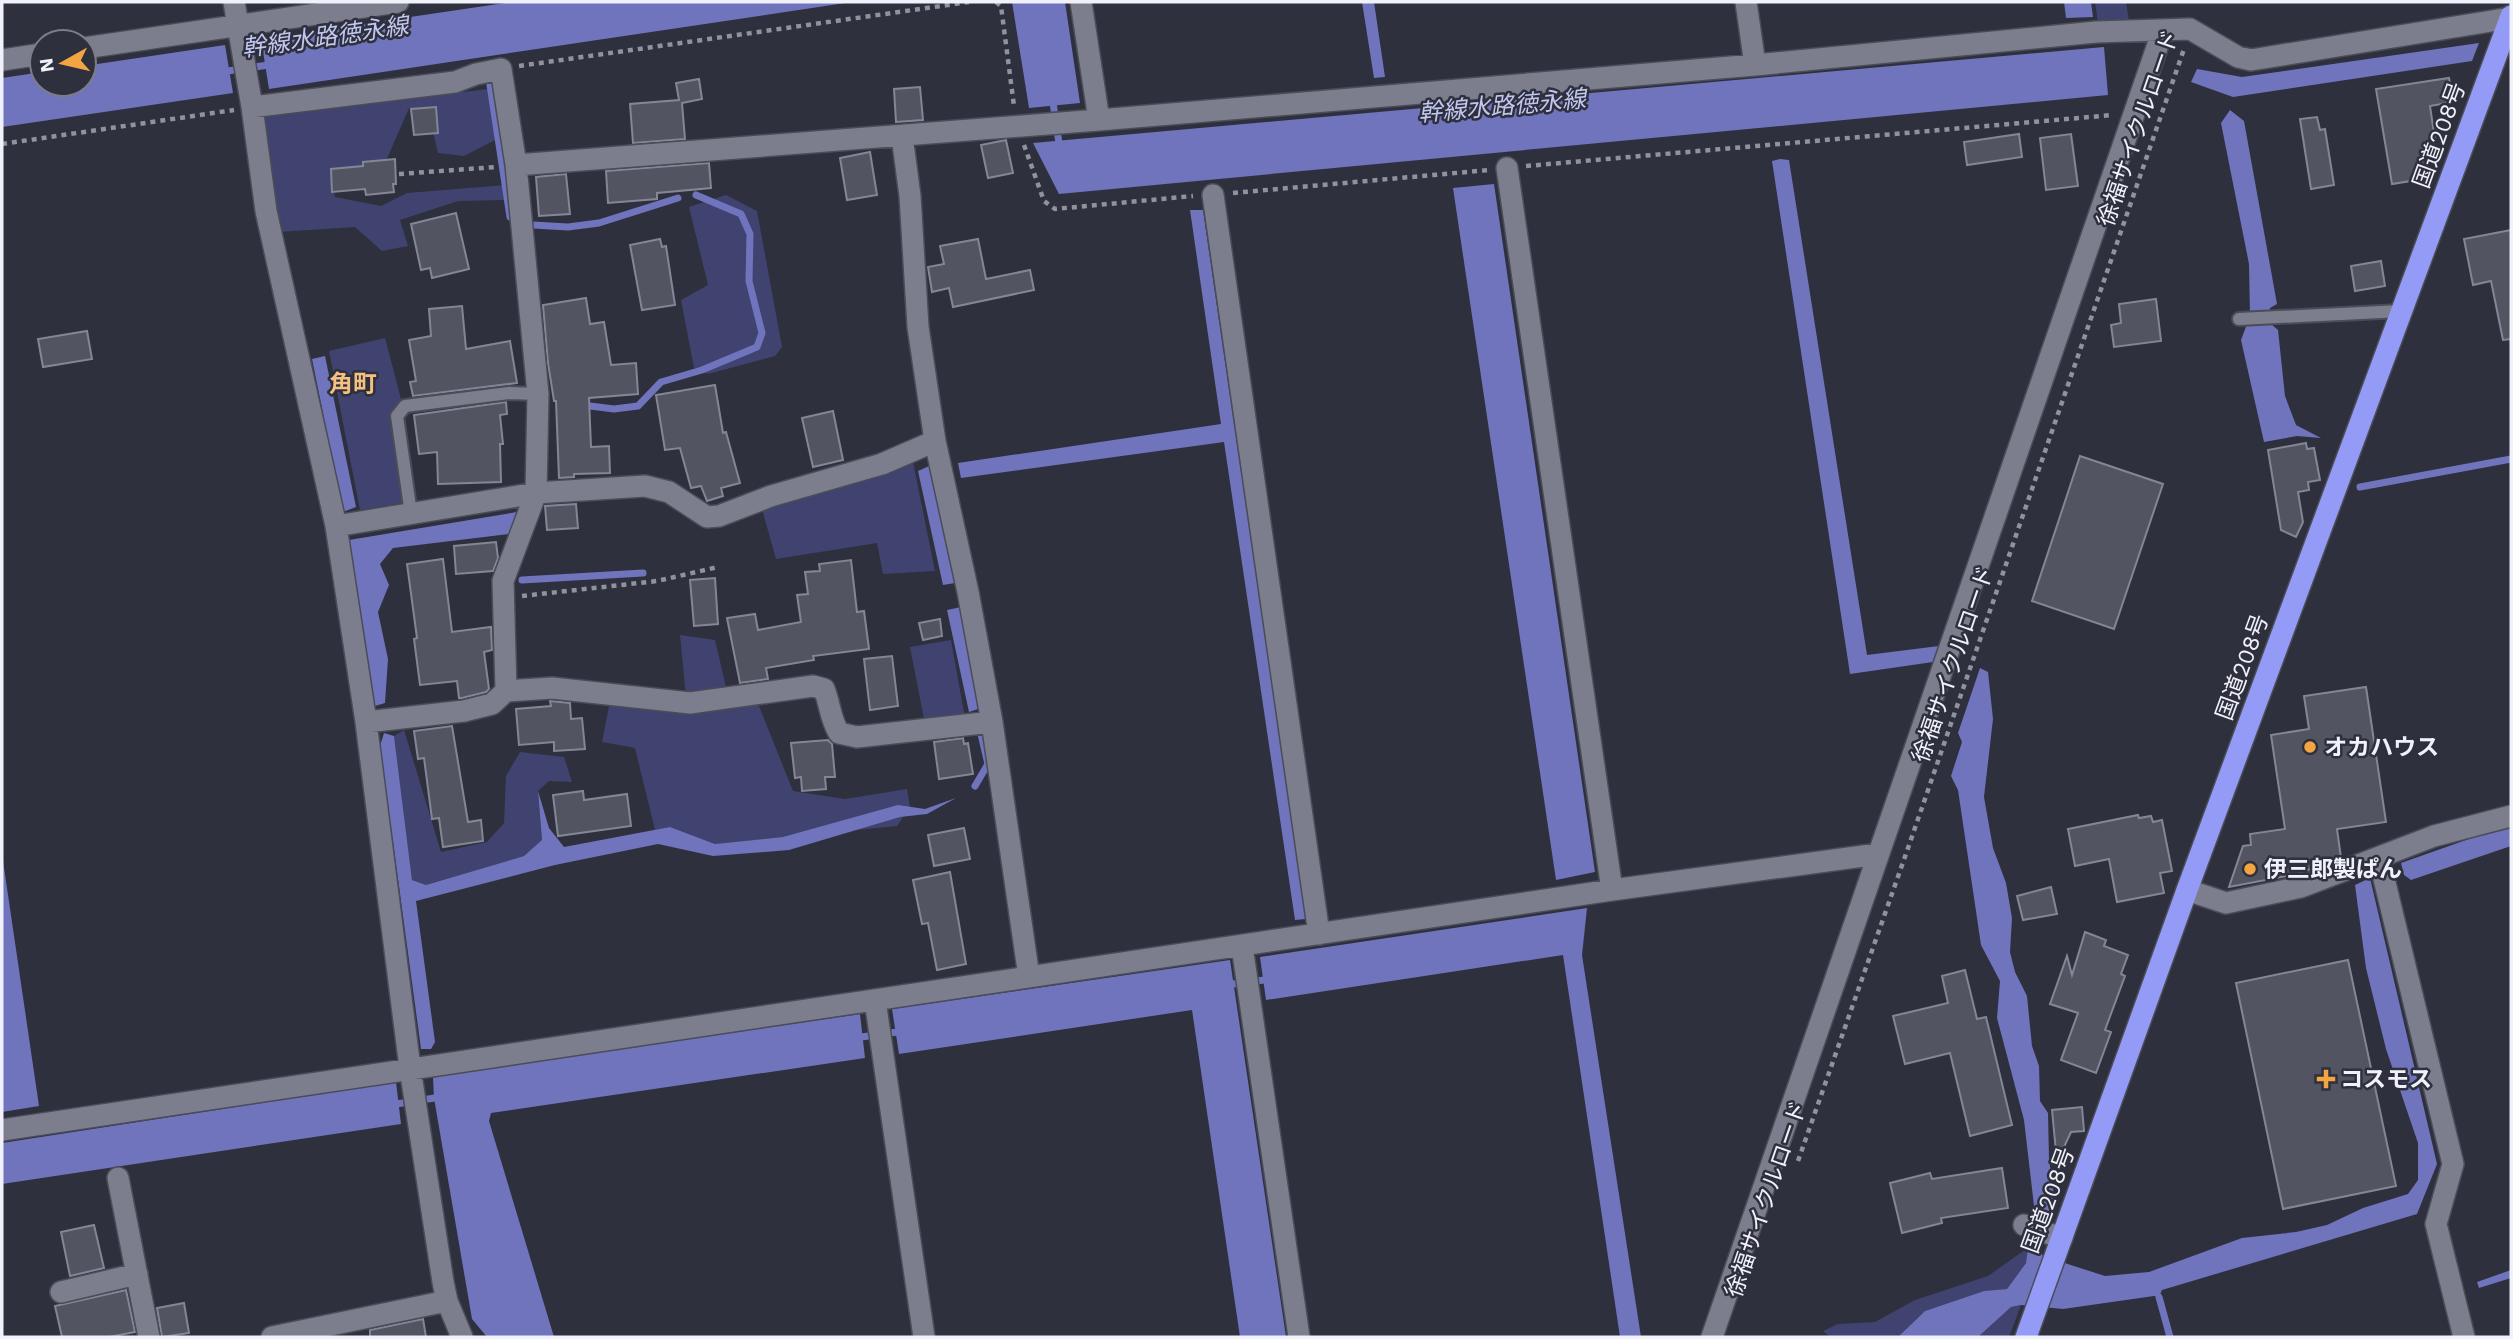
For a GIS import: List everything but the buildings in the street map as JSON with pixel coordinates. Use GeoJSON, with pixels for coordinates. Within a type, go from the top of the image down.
{"type":"FeatureCollection","features":[{"type":"Feature","properties":{"kind":"highway","name":"国道208号"},"geometry":{"type":"LineString","coordinates":[[2026,1337],[2055,1236],[2187,890],[2511,17]]}},
{"type":"Feature","properties":{"kind":"street"},"geometry":{"type":"LineString","coordinates":[[234,2],[266,211],[337,526],[416,1102],[447,1301],[462,1337]]}},
{"type":"Feature","properties":{"kind":"street"},"geometry":{"type":"LineString","coordinates":[[98,46],[398,2]]}},
{"type":"Feature","properties":{"kind":"street"},"geometry":{"type":"LineString","coordinates":[[1081,2],[1099,120]]}},
{"type":"Feature","properties":{"kind":"street"},"geometry":{"type":"LineString","coordinates":[[1746,2],[1755,65]]}},
{"type":"Feature","properties":{"kind":"street"},"geometry":{"type":"LineString","coordinates":[[508,166],[1045,125],[1755,65],[2096,32],[2190,29],[2238,57],[2251,60],[2511,17]]}},
{"type":"Feature","properties":{"kind":"street"},"geometry":{"type":"LineString","coordinates":[[1712,1337],[2163,30]]}},
{"type":"Feature","properties":{"kind":"street"},"geometry":{"type":"LineString","coordinates":[[2,60],[28,56]]}},
{"type":"Feature","properties":{"kind":"street"},"geometry":{"type":"LineString","coordinates":[[252,107],[455,82],[501,69],[508,166],[538,394],[537,494],[503,581],[506,691]]}},
{"type":"Feature","properties":{"kind":"street"},"geometry":{"type":"LineString","coordinates":[[902,136],[910,196],[918,327],[935,441],[968,592],[992,722],[1029,977]]}},
{"type":"Feature","properties":{"kind":"street"},"geometry":{"type":"LineString","coordinates":[[1507,168],[1612,890]]}},
{"type":"Feature","properties":{"kind":"street"},"geometry":{"type":"LineString","coordinates":[[1213,195],[1319,934]]}},
{"type":"Feature","properties":{"kind":"street"},"geometry":{"type":"LineString","coordinates":[[337,526],[537,494],[645,486],[669,492],[707,517],[719,516],[771,496],[883,464],[935,441]]}},
{"type":"Feature","properties":{"kind":"street"},"geometry":{"type":"LineString","coordinates":[[366,722],[492,704],[506,691],[552,688],[690,703],[813,686],[824,689],[832,723],[839,733],[857,737],[992,722]]}},
{"type":"Feature","properties":{"kind":"street"},"geometry":{"type":"LineString","coordinates":[[2187,890],[2226,903],[2301,887],[2434,836],[2511,816]]}},
{"type":"Feature","properties":{"kind":"street"},"geometry":{"type":"LineString","coordinates":[[2,1130],[1612,890],[1878,854]]}},
{"type":"Feature","properties":{"kind":"street"},"geometry":{"type":"LineString","coordinates":[[2379,858],[2453,1164],[2436,1224],[2464,1337]]}},
{"type":"Feature","properties":{"kind":"street"},"geometry":{"type":"LineString","coordinates":[[1242,946],[1299,1337]]}},
{"type":"Feature","properties":{"kind":"street"},"geometry":{"type":"LineString","coordinates":[[875,1000],[924,1337]]}},
{"type":"Feature","properties":{"kind":"street"},"geometry":{"type":"LineString","coordinates":[[118,1178],[149,1337]]}},
{"type":"Feature","properties":{"kind":"street"},"geometry":{"type":"LineString","coordinates":[[2024,1225],[2055,1236]]}},
{"type":"Feature","properties":{"kind":"street"},"geometry":{"type":"LineString","coordinates":[[61,1292],[137,1274]]}},
{"type":"Feature","properties":{"kind":"street"},"geometry":{"type":"LineString","coordinates":[[272,1337],[447,1301]]}},
{"type":"Feature","properties":{"kind":"lane"},"geometry":{"type":"LineString","coordinates":[[2239,319],[2401,311]]}},
{"type":"Feature","properties":{"kind":"lane"},"geometry":{"type":"LineString","coordinates":[[411,514],[397,416],[405,406],[509,393],[538,394]]}},
{"type":"Feature","properties":{"kind":"path"},"geometry":{"type":"LineString","coordinates":[[501,69],[969,2]]}},
{"type":"Feature","properties":{"kind":"path"},"geometry":{"type":"LineString","coordinates":[[996,2],[1001,6],[1017,127],[1044,201],[1055,209],[2134,113]]}},
{"type":"Feature","properties":{"kind":"path","name":"徐福サイクルロード"},"geometry":{"type":"LineString","coordinates":[[1796,1166],[2190,29]]}},
{"type":"Feature","properties":{"kind":"path"},"geometry":{"type":"LineString","coordinates":[[2,144],[252,107]]}},
{"type":"Feature","properties":{"kind":"path"},"geometry":{"type":"LineString","coordinates":[[399,174],[508,166]]}},
{"type":"Feature","properties":{"kind":"path"},"geometry":{"type":"LineString","coordinates":[[503,598],[657,581],[718,566]]}},
{"type":"Feature","properties":{"kind":"shaded area"},"geometry":{"type":"Polygon","coordinates":[[[2095,2],[2126,2],[2129,21],[2098,22],[2095,2]]]}},
{"type":"Feature","properties":{"kind":"shaded area"},"geometry":{"type":"Polygon","coordinates":[[[489,89],[495,140],[464,156],[438,153],[430,120],[409,108],[383,168],[332,178],[335,197],[381,206],[407,193],[506,185],[504,200],[458,201],[400,220],[408,246],[382,251],[355,227],[278,232],[263,115],[489,89]]]}},
{"type":"Feature","properties":{"kind":"shaded area"},"geometry":{"type":"Polygon","coordinates":[[[726,195],[757,211],[782,347],[775,356],[708,374],[694,368],[681,300],[708,285],[689,207],[726,195]]]}},
{"type":"Feature","properties":{"kind":"shaded area"},"geometry":{"type":"Polygon","coordinates":[[[385,338],[401,399],[391,417],[404,503],[360,510],[329,351],[385,338]]]}},
{"type":"Feature","properties":{"kind":"shaded area"},"geometry":{"type":"Polygon","coordinates":[[[913,462],[935,571],[883,574],[877,543],[776,559],[762,509],[913,462]]]}},
{"type":"Feature","properties":{"kind":"shaded area"},"geometry":{"type":"Polygon","coordinates":[[[680,635],[715,640],[730,704],[759,706],[793,791],[845,799],[907,789],[910,807],[897,826],[715,844],[670,827],[655,830],[635,748],[602,742],[610,701],[686,697],[680,635]]]}},
{"type":"Feature","properties":{"kind":"shaded area"},"geometry":{"type":"Polygon","coordinates":[[[951,640],[965,718],[925,724],[910,647],[951,640]]]}},
{"type":"Feature","properties":{"kind":"shaded area"},"geometry":{"type":"Polygon","coordinates":[[[404,730],[441,852],[487,842],[504,823],[506,776],[520,752],[564,757],[572,782],[549,781],[538,791],[542,841],[524,856],[426,885],[412,880],[394,736],[404,730]]]}},
{"type":"Feature","properties":{"kind":"shaded area"},"geometry":{"type":"Polygon","coordinates":[[[2029,1247],[2026,1263],[2007,1289],[1984,1291],[1925,1311],[1898,1337],[1830,1337],[1823,1331],[1838,1324],[1875,1322],[1915,1300],[1988,1276],[2029,1247]]]}},
{"type":"Feature","properties":{"kind":"shaded area"},"geometry":{"type":"Polygon","coordinates":[[[2021,1305],[2009,1337],[1978,1337],[2011,1307],[2021,1305]]]}},
{"type":"Feature","properties":{"kind":"water"},"geometry":{"type":"Polygon","coordinates":[[[511,2],[852,2],[269,89],[261,39],[511,2]]]}},
{"type":"Feature","properties":{"kind":"water"},"geometry":{"type":"Polygon","coordinates":[[[1012,2],[1065,2],[1080,103],[1029,108],[1012,2]]]}},
{"type":"Feature","properties":{"kind":"water"},"geometry":{"type":"Polygon","coordinates":[[[1362,2],[1374,2],[1385,77],[1374,78],[1362,2]]]}},
{"type":"Feature","properties":{"kind":"water"},"geometry":{"type":"Polygon","coordinates":[[[2064,2],[2091,2],[2093,17],[2066,18],[2064,2]]]}},
{"type":"Feature","properties":{"kind":"water"},"geometry":{"type":"Polygon","coordinates":[[[2479,43],[2472,61],[2233,97],[2191,82],[2197,69],[2242,77],[2479,43]]]}},
{"type":"Feature","properties":{"kind":"water"},"geometry":{"type":"Polygon","coordinates":[[[225,45],[233,93],[2,127],[2,78],[28,74],[28,98],[98,98],[98,64],[225,45]]]}},
{"type":"Feature","properties":{"kind":"water"},"geometry":{"type":"Polygon","coordinates":[[[2104,47],[2108,95],[1059,194],[1033,143],[2104,47]]]}},
{"type":"Feature","properties":{"kind":"water"},"geometry":{"type":"Polygon","coordinates":[[[2230,110],[2244,121],[2277,304],[2270,308],[2271,324],[2278,330],[2285,396],[2296,425],[2321,438],[2297,436],[2264,442],[2241,340],[2250,316],[2249,264],[2221,123],[2230,110]]]}},
{"type":"Feature","properties":{"kind":"water"},"geometry":{"type":"Polygon","coordinates":[[[1789,160],[1867,655],[1939,646],[1933,662],[1850,674],[1772,161],[1789,160]]]}},
{"type":"Feature","properties":{"kind":"water"},"geometry":{"type":"Polygon","coordinates":[[[1494,184],[1595,872],[1556,880],[1453,188],[1494,184]]]}},
{"type":"Feature","properties":{"kind":"water"},"geometry":{"type":"Polygon","coordinates":[[[1190,210],[1203,210],[1306,919],[1295,920],[1224,442],[961,478],[958,463],[1221,424],[1190,210]]]}},
{"type":"Feature","properties":{"kind":"water"},"geometry":{"type":"Polygon","coordinates":[[[325,356],[356,507],[343,512],[312,359],[325,356]]]}},
{"type":"Feature","properties":{"kind":"water"},"geometry":{"type":"Polygon","coordinates":[[[929,466],[955,583],[943,585],[918,471],[929,466]]]}},
{"type":"Feature","properties":{"kind":"water"},"geometry":{"type":"Polygon","coordinates":[[[517,512],[513,530],[509,534],[393,548],[380,564],[389,585],[378,612],[388,659],[385,703],[375,706],[349,540],[517,512]]]}},
{"type":"Feature","properties":{"kind":"water"},"geometry":{"type":"Polygon","coordinates":[[[961,607],[981,708],[969,712],[947,610],[961,607]]]}},
{"type":"Feature","properties":{"kind":"water"},"geometry":{"type":"Polygon","coordinates":[[[1980,668],[1988,672],[1993,719],[1984,797],[1993,848],[2006,883],[2012,918],[2010,952],[2015,972],[2027,996],[2032,1046],[2039,1066],[2040,1101],[2048,1113],[2049,1159],[2054,1196],[2037,1247],[2043,1256],[2105,1276],[2149,1272],[2242,1238],[2296,1232],[2327,1225],[2363,1208],[2408,1194],[2418,1180],[2418,1143],[2386,1049],[2366,968],[2355,885],[2370,878],[2437,1164],[2417,1214],[2162,1290],[2159,1297],[2063,1309],[2021,1305],[2011,1307],[1978,1337],[1898,1337],[1925,1311],[1984,1291],[2007,1289],[2026,1263],[2034,1206],[2024,1120],[1997,1018],[2000,981],[1981,945],[1958,790],[1951,776],[1962,742],[1958,733],[1980,668]]]}},
{"type":"Feature","properties":{"kind":"water"},"geometry":{"type":"Polygon","coordinates":[[[384,733],[394,736],[412,880],[426,885],[524,856],[542,840],[538,791],[549,828],[564,847],[670,827],[715,844],[783,837],[898,805],[925,809],[956,798],[927,814],[900,817],[789,850],[713,856],[658,844],[555,865],[416,901],[435,1042],[431,1049],[421,1049],[380,746],[384,733]]]}},
{"type":"Feature","properties":{"kind":"water"},"geometry":{"type":"Polygon","coordinates":[[[2511,828],[2511,846],[2411,880],[2404,875],[2401,863],[2483,834],[2511,828]]]}},
{"type":"Feature","properties":{"kind":"water"},"geometry":{"type":"Polygon","coordinates":[[[2,854],[39,1106],[2,1112],[2,854]]]}},
{"type":"Feature","properties":{"kind":"water"},"geometry":{"type":"Polygon","coordinates":[[[1587,908],[1582,955],[1641,1337],[1620,1337],[1563,955],[1266,1000],[1260,957],[1587,908]]]}},
{"type":"Feature","properties":{"kind":"water"},"geometry":{"type":"Polygon","coordinates":[[[1230,960],[1286,1337],[1240,1337],[1192,1010],[899,1054],[892,1009],[1230,960]]]}},
{"type":"Feature","properties":{"kind":"water"},"geometry":{"type":"Polygon","coordinates":[[[860,1014],[865,1058],[491,1113],[489,1121],[554,1337],[487,1337],[472,1319],[434,1098],[433,1078],[860,1014]]]}},
{"type":"Feature","properties":{"kind":"water"},"geometry":{"type":"Polygon","coordinates":[[[396,1082],[401,1124],[2,1184],[2,1143],[396,1082]]]}},
{"type":"Feature","properties":{"kind":"water"},"geometry":{"type":"Polygon","coordinates":[[[2511,1270],[2511,1278],[2479,1288],[2477,1282],[2511,1270]]]}},
{"type":"Feature","properties":{"kind":"waterway","name":"幹線水路徳永線"},"geometry":{"type":"LineString","coordinates":[[221,72],[275,64]]}},
{"type":"Feature","properties":{"kind":"waterway"},"geometry":{"type":"LineString","coordinates":[[490,85],[510,217]]}},
{"type":"Feature","properties":{"kind":"waterway","name":"幹線水路徳永線"},"geometry":{"type":"LineString","coordinates":[[1052,96],[1060,150]]}},
{"type":"Feature","properties":{"kind":"waterway"},"geometry":{"type":"LineString","coordinates":[[582,405],[614,409],[638,406],[661,382],[702,370],[757,347],[762,333],[749,281],[750,234],[741,214],[696,195]]}},
{"type":"Feature","properties":{"kind":"waterway"},"geometry":{"type":"LineString","coordinates":[[533,225],[568,227],[599,223],[678,198]]}},
{"type":"Feature","properties":{"kind":"waterway"},"geometry":{"type":"LineString","coordinates":[[2360,487],[2511,459]]}},
{"type":"Feature","properties":{"kind":"waterway"},"geometry":{"type":"LineString","coordinates":[[522,580],[643,573]]}},
{"type":"Feature","properties":{"kind":"waterway"},"geometry":{"type":"LineString","coordinates":[[975,786],[988,764],[980,730]]}},
{"type":"Feature","properties":{"kind":"waterway"},"geometry":{"type":"LineString","coordinates":[[1225,985],[1272,979]]}},
{"type":"Feature","properties":{"kind":"waterway"},"geometry":{"type":"LineString","coordinates":[[854,1038],[905,1031]]}},
{"type":"Feature","properties":{"kind":"waterway"},"geometry":{"type":"LineString","coordinates":[[390,1105],[441,1097]]}},
{"type":"Feature","properties":{"kind":"waterway"},"geometry":{"type":"LineString","coordinates":[[2159,1297],[2170,1337]]}},
{"type":"Feature","properties":{"kind":"place","name":"オカハウス"},"geometry":{"type":"Point","coordinates":[2310,747]}},
{"type":"Feature","properties":{"kind":"place","name":"伊三郎製ぱん"},"geometry":{"type":"Point","coordinates":[2250,869]}},
{"type":"Feature","properties":{"kind":"place","name":"コスモス"},"geometry":{"type":"Point","coordinates":[2326,1079]}},
{"type":"Feature","properties":{"kind":"district","name":"角町"},"geometry":{"type":"Point","coordinates":[353,384]}}]}
